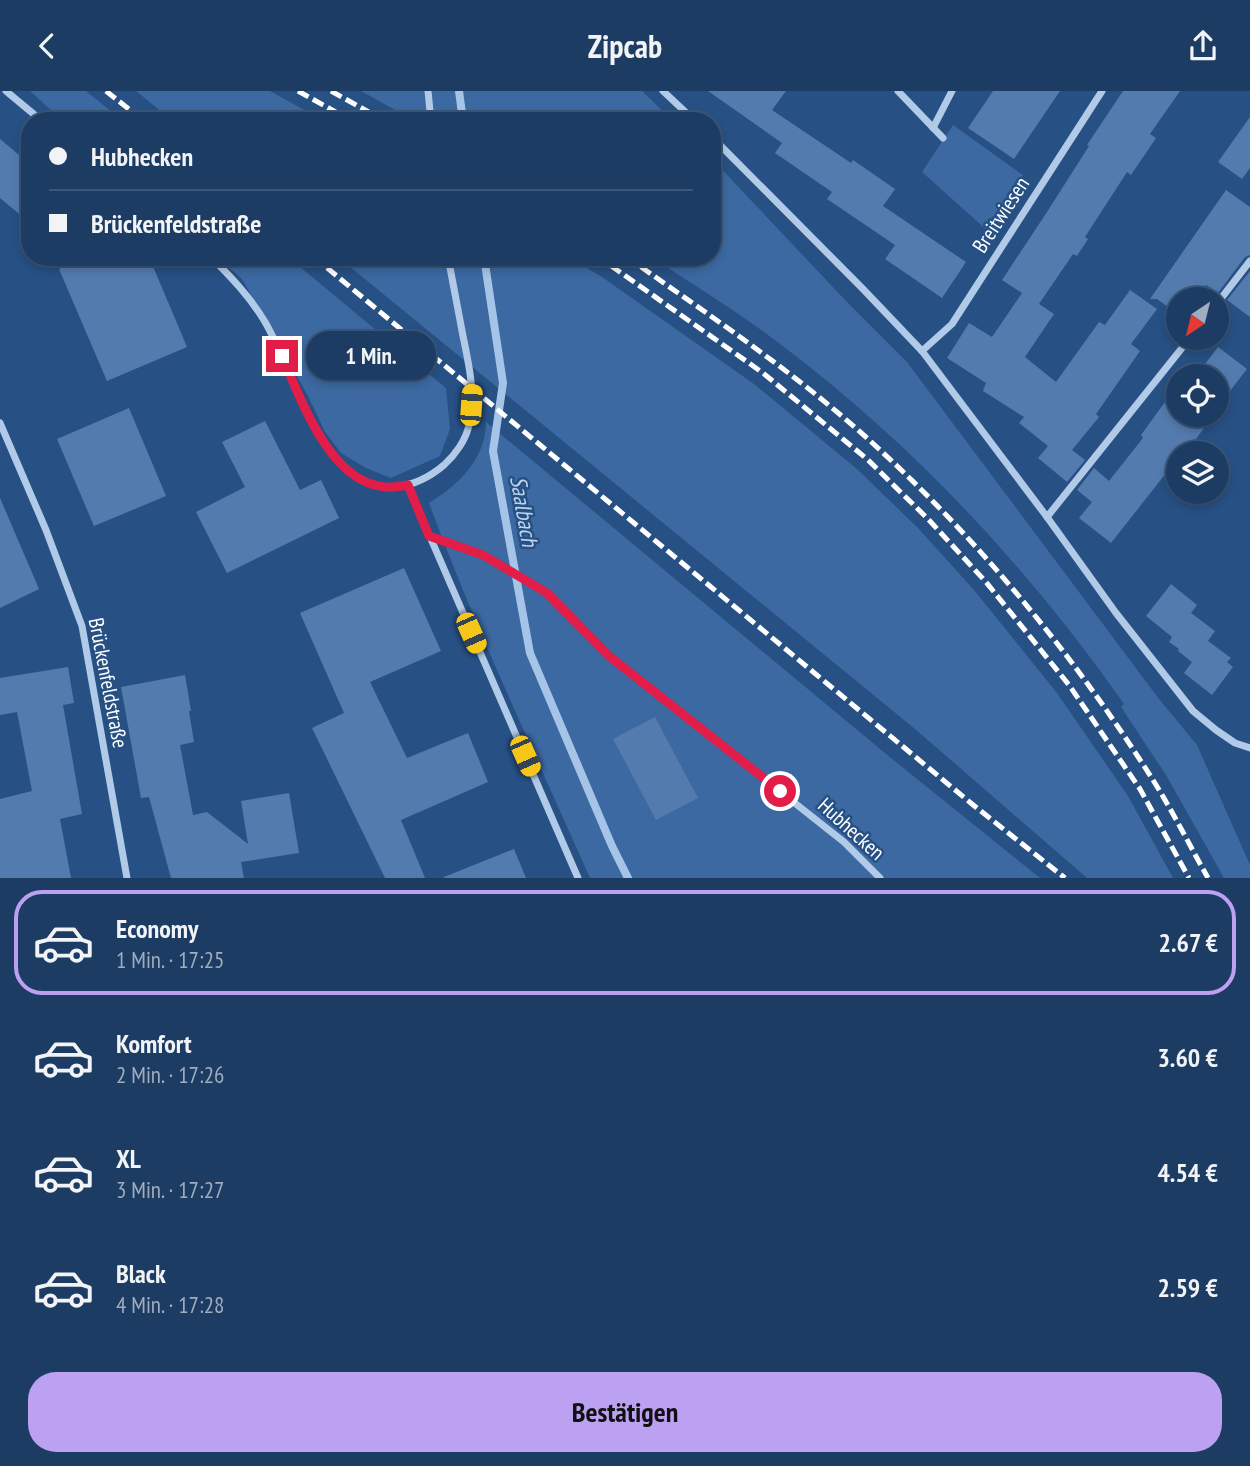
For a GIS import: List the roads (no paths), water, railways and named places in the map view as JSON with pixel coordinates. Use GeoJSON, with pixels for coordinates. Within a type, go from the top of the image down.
{"type":"FeatureCollection","features":[{"type":"Feature","properties":{"kind":"street"},"geometry":{"type":"LineString","coordinates":[[6,91],[31,112]]}},
{"type":"Feature","properties":{"kind":"street"},"geometry":{"type":"LineString","coordinates":[[428,91],[430,112]]}},
{"type":"Feature","properties":{"kind":"street"},"geometry":{"type":"LineString","coordinates":[[663,91],[685,112]]}},
{"type":"Feature","properties":{"kind":"street"},"geometry":{"type":"LineString","coordinates":[[898,91],[943,138]]}},
{"type":"Feature","properties":{"kind":"street"},"geometry":{"type":"LineString","coordinates":[[933,128],[952,91]]}},
{"type":"Feature","properties":{"kind":"street","name":"Breitwiesen"},"geometry":{"type":"LineString","coordinates":[[922,351],[952,324],[1102,91]]}},
{"type":"Feature","properties":{"kind":"street"},"geometry":{"type":"LineString","coordinates":[[721,146],[922,351],[1116,613],[1193,711],[1235,743],[1250,748]]}},
{"type":"Feature","properties":{"kind":"street"},"geometry":{"type":"LineString","coordinates":[[1229,288],[1250,261]]}},
{"type":"Feature","properties":{"kind":"street"},"geometry":{"type":"LineString","coordinates":[[220,266],[236,282],[265,322],[318,434],[331,453],[354,474],[385,488],[408,485],[428,476],[444,464],[464,439],[470,425],[472,384],[450,266]]}},
{"type":"Feature","properties":{"kind":"street"},"geometry":{"type":"LineString","coordinates":[[1047,517],[1180,350]]}},
{"type":"Feature","properties":{"kind":"street","name":"Brückenfeldstraße"},"geometry":{"type":"LineString","coordinates":[[0,423],[46,530],[82,627],[127,878]]}},
{"type":"Feature","properties":{"kind":"street"},"geometry":{"type":"LineString","coordinates":[[408,485],[578,878]]}},
{"type":"Feature","properties":{"kind":"street","name":"Hubhecken"},"geometry":{"type":"LineString","coordinates":[[429,536],[483,555],[547,593],[609,656],[844,842],[880,878]]}},
{"type":"Feature","properties":{"kind":"waterway","name":"Saalbach"},"geometry":{"type":"LineString","coordinates":[[459,91],[462,112]]}},
{"type":"Feature","properties":{"kind":"waterway","name":"Saalbach"},"geometry":{"type":"LineString","coordinates":[[485,266],[503,383],[493,451],[530,653],[628,878]]}},
{"type":"Feature","properties":{"kind":"railway"},"geometry":{"type":"LineString","coordinates":[[106,91],[133,112]]}},
{"type":"Feature","properties":{"kind":"railway"},"geometry":{"type":"LineString","coordinates":[[298,91],[336,112]]}},
{"type":"Feature","properties":{"kind":"railway"},"geometry":{"type":"LineString","coordinates":[[331,91],[369,112]]}},
{"type":"Feature","properties":{"kind":"railway"},"geometry":{"type":"LineString","coordinates":[[325,266],[972,804],[1065,878]]}},
{"type":"Feature","properties":{"kind":"railway"},"geometry":{"type":"LineString","coordinates":[[611,266],[763,373],[867,459],[928,519],[986,582],[1069,685],[1140,789],[1189,878]]}},
{"type":"Feature","properties":{"kind":"railway"},"geometry":{"type":"LineString","coordinates":[[640,266],[820,398],[880,450],[956,525],[1027,606],[1093,692],[1153,780],[1208,878]]}}]}
